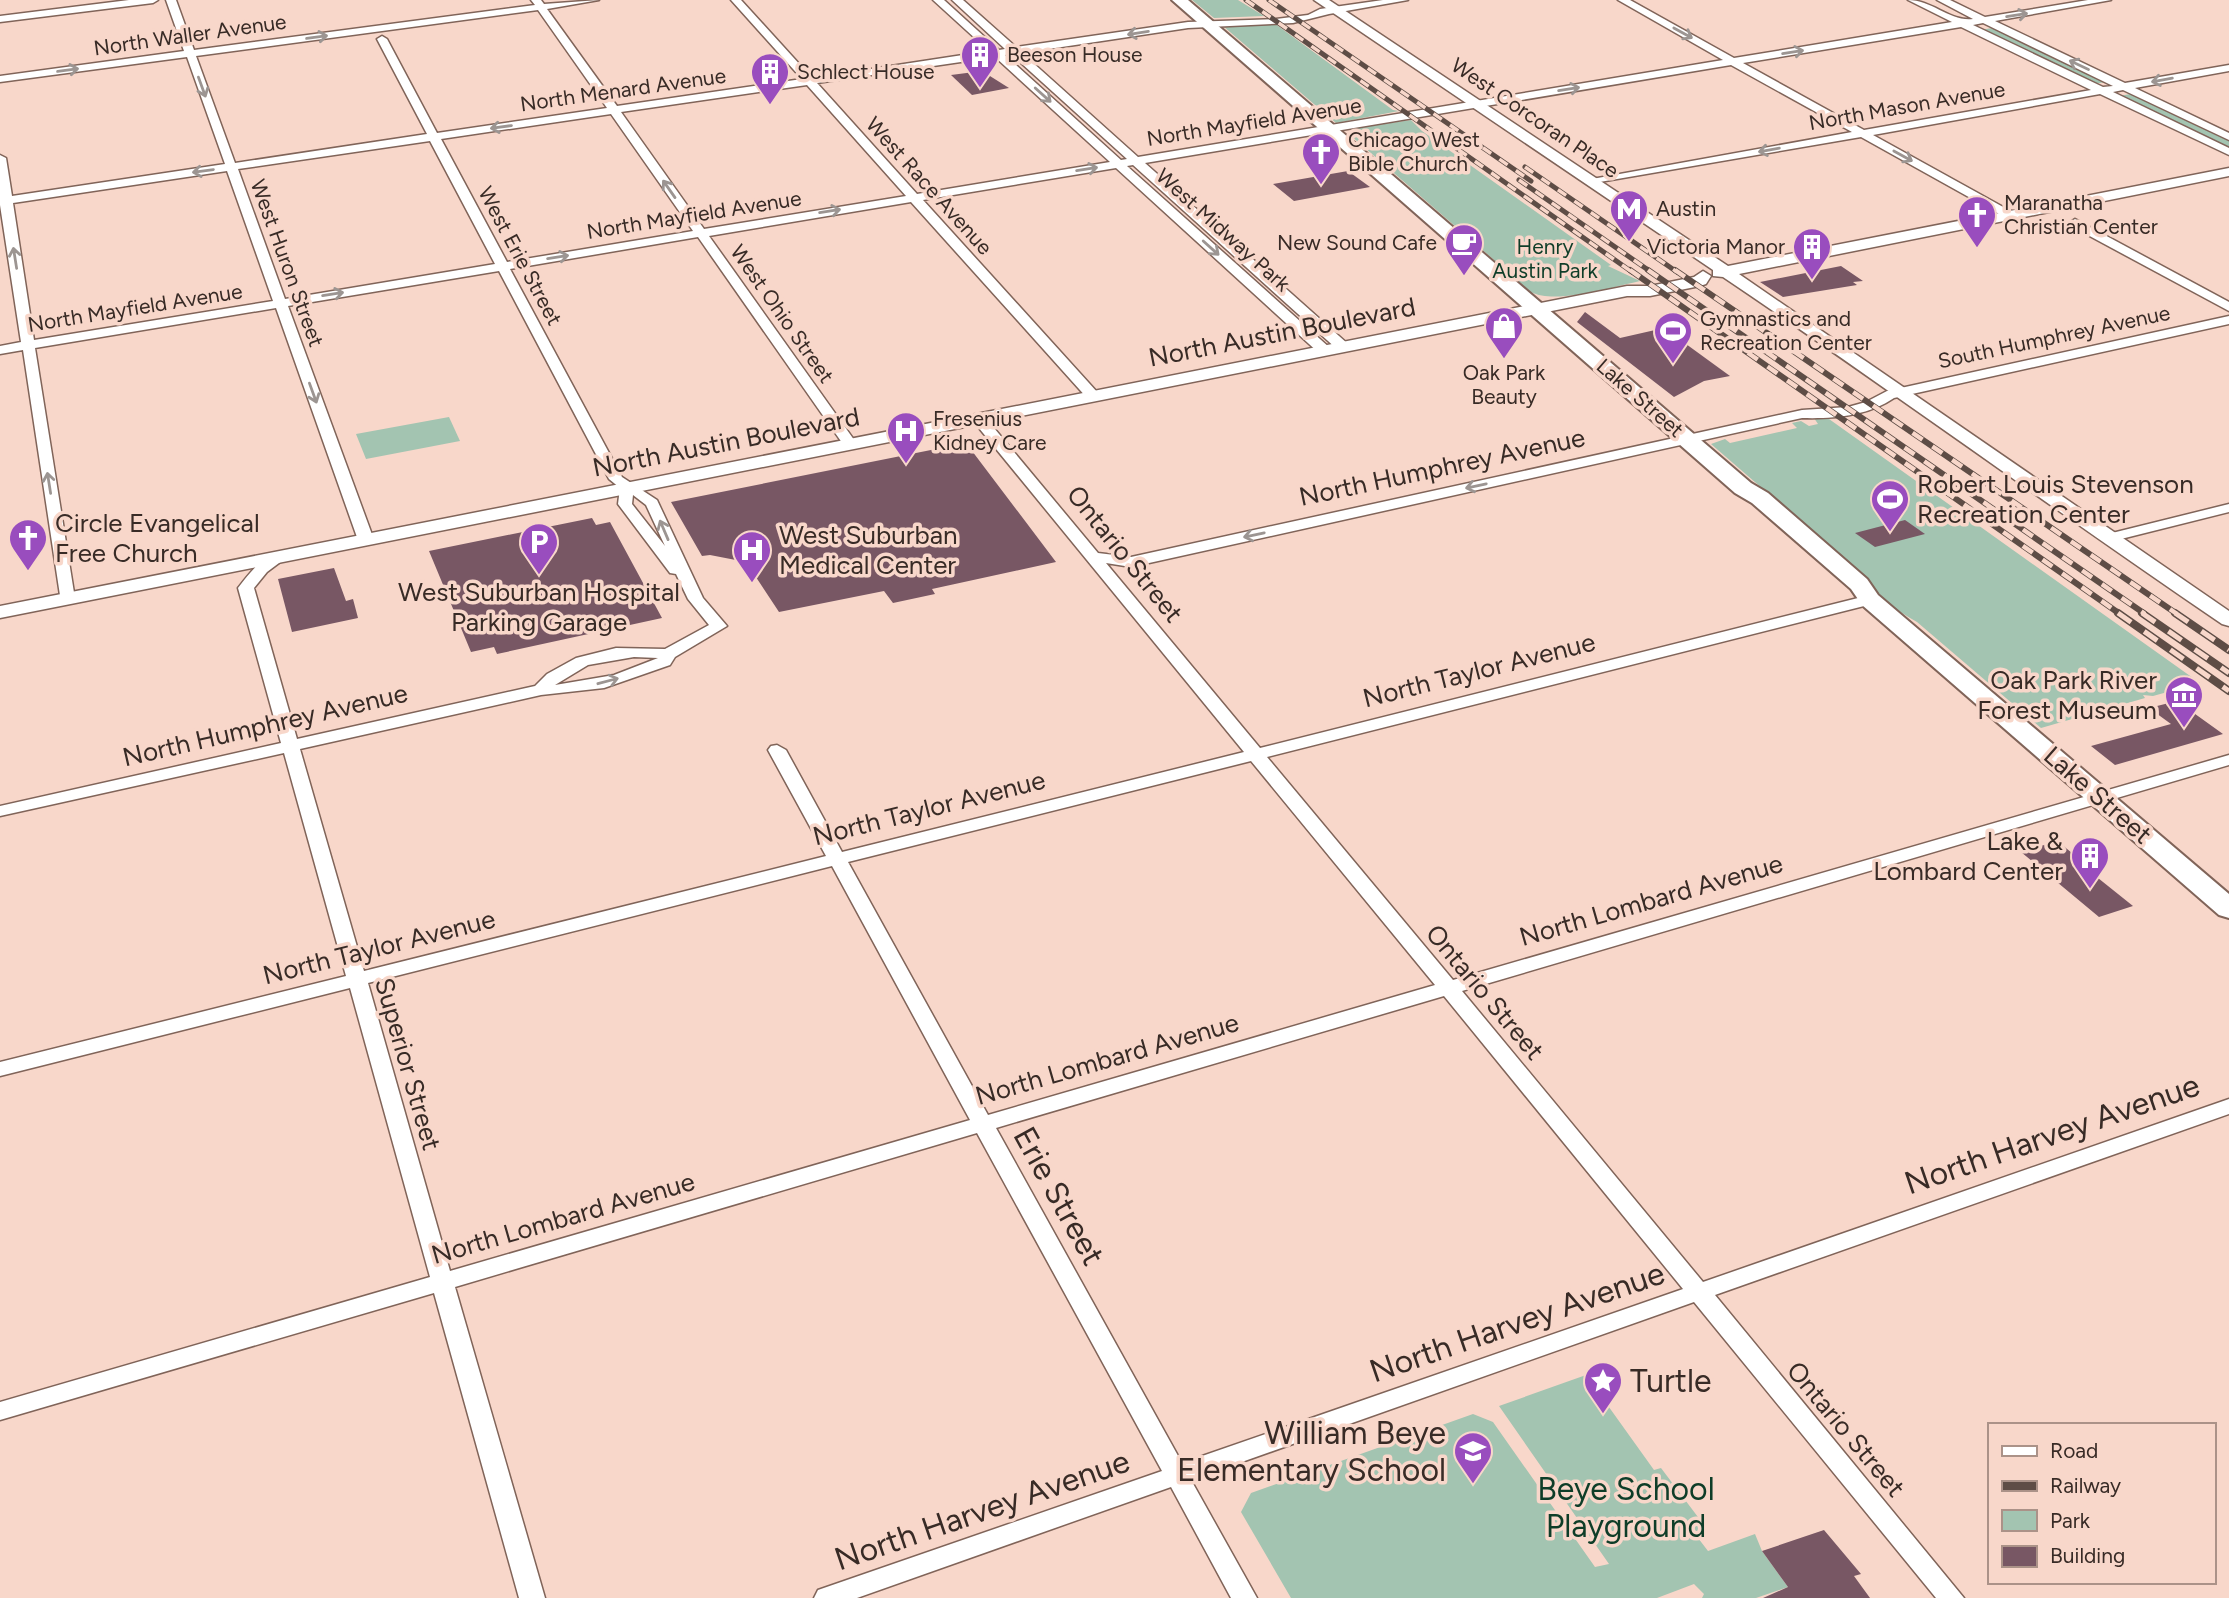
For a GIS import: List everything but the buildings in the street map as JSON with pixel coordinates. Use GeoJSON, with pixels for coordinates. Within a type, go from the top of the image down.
{"type":"FeatureCollection","features":[{"type":"Feature","properties":{"kind":"main road","name":"Lake Street"},"geometry":{"type":"LineString","coordinates":[[1179,0],[1743,488],[1747,501],[1845,587],[1870,600],[2229,909]]}},
{"type":"Feature","properties":{"kind":"street"},"geometry":{"type":"LineString","coordinates":[[0,19],[153,0]]}},
{"type":"Feature","properties":{"kind":"street","name":"West Huron Street"},"geometry":{"type":"LineString","coordinates":[[171,0],[366,540]]}},
{"type":"Feature","properties":{"kind":"street","name":"North Waller Avenue"},"geometry":{"type":"LineString","coordinates":[[0,79],[539,4],[594,0]]}},
{"type":"Feature","properties":{"kind":"street","name":"West Race Avenue"},"geometry":{"type":"LineString","coordinates":[[736,0],[1093,397]]}},
{"type":"Feature","properties":{"kind":"street","name":"North Menard Avenue"},"geometry":{"type":"LineString","coordinates":[[3,201],[1205,23],[1270,22],[1327,7],[1404,0]]}},
{"type":"Feature","properties":{"kind":"street"},"geometry":{"type":"LineString","coordinates":[[1623,0],[2010,216]]}},
{"type":"Feature","properties":{"kind":"street"},"geometry":{"type":"LineString","coordinates":[[1913,0],[2229,152]]}},
{"type":"Feature","properties":{"kind":"street"},"geometry":{"type":"LineString","coordinates":[[1942,0],[2229,137]]}},
{"type":"Feature","properties":{"kind":"street","name":"North Mayfield Avenue"},"geometry":{"type":"LineString","coordinates":[[0,350],[2106,0]]}},
{"type":"Feature","properties":{"kind":"street"},"geometry":{"type":"LineString","coordinates":[[941,2],[959,1]]}},
{"type":"Feature","properties":{"kind":"street","name":"West Midway Park"},"geometry":{"type":"LineString","coordinates":[[959,1],[1343,347]]}},
{"type":"Feature","properties":{"kind":"street","name":"West Midway Park"},"geometry":{"type":"LineString","coordinates":[[941,2],[1325,351]]}},
{"type":"Feature","properties":{"kind":"street","name":"West Ohio Street"},"geometry":{"type":"LineString","coordinates":[[539,4],[850,444]]}},
{"type":"Feature","properties":{"kind":"street","name":"West Corcoran Place"},"geometry":{"type":"LineString","coordinates":[[1327,7],[1726,272]]}},
{"type":"Feature","properties":{"kind":"street","name":"West Erie Street"},"geometry":{"type":"LineString","coordinates":[[382,39],[615,480],[627,488]]}},
{"type":"Feature","properties":{"kind":"street","name":"North Mason Avenue"},"geometry":{"type":"LineString","coordinates":[[1592,182],[2229,68]]}},
{"type":"Feature","properties":{"kind":"street"},"geometry":{"type":"LineString","coordinates":[[0,158],[3,201],[29,345],[67,599]]}},
{"type":"Feature","properties":{"kind":"street","name":"North Austin Boulevard"},"geometry":{"type":"LineString","coordinates":[[0,612],[1627,291],[1700,281],[1703,276],[2229,173]]}},
{"type":"Feature","properties":{"kind":"street"},"geometry":{"type":"LineString","coordinates":[[2075,223],[2229,307]]}},
{"type":"Feature","properties":{"kind":"street"},"geometry":{"type":"LineString","coordinates":[[1726,272],[1896,393],[2229,620]]}},
{"type":"Feature","properties":{"kind":"street","name":"South Humphrey Avenue"},"geometry":{"type":"LineString","coordinates":[[1896,393],[2229,320]]}},
{"type":"Feature","properties":{"kind":"street","name":"North Humphrey Avenue"},"geometry":{"type":"LineString","coordinates":[[1093,557],[1131,562],[1802,414],[1820,415],[1881,402],[1896,393]]}},
{"type":"Feature","properties":{"kind":"street","name":"Ontario Street"},"geometry":{"type":"LineString","coordinates":[[979,419],[1951,1598]]}},
{"type":"Feature","properties":{"kind":"street"},"geometry":{"type":"LineString","coordinates":[[627,488],[650,500],[687,584],[625,504],[627,488]]}},
{"type":"Feature","properties":{"kind":"street"},"geometry":{"type":"LineString","coordinates":[[2109,538],[2229,508]]}},
{"type":"Feature","properties":{"kind":"street","name":"Superior Street"},"geometry":{"type":"LineString","coordinates":[[279,557],[262,569],[246,589],[532,1598]]}},
{"type":"Feature","properties":{"kind":"street","name":"North Humphrey Avenue"},"geometry":{"type":"LineString","coordinates":[[0,811],[541,690],[574,690],[611,681],[664,662],[668,654],[719,626],[699,607],[687,584]]}},
{"type":"Feature","properties":{"kind":"street","name":"North Taylor Avenue"},"geometry":{"type":"LineString","coordinates":[[0,1069],[1870,600]]}},
{"type":"Feature","properties":{"kind":"street"},"geometry":{"type":"LineString","coordinates":[[541,690],[553,674],[571,664],[635,652],[668,654]]}},
{"type":"Feature","properties":{"kind":"street","name":"Erie Street"},"geometry":{"type":"LineString","coordinates":[[777,750],[1244,1598]]}},
{"type":"Feature","properties":{"kind":"street","name":"North Lombard Avenue"},"geometry":{"type":"LineString","coordinates":[[0,1411],[982,1122],[2229,760]]}},
{"type":"Feature","properties":{"kind":"street","name":"North Harvey Avenue"},"geometry":{"type":"LineString","coordinates":[[827,1598],[2229,1106]]}},
{"type":"Feature","properties":{"kind":"green space"},"geometry":{"type":"Polygon","coordinates":[[[1192,0],[1238,0],[1264,16],[1214,18],[1192,0]]]}},
{"type":"Feature","properties":{"kind":"green space"},"geometry":{"type":"Polygon","coordinates":[[[1274,23],[1393,110],[1399,111],[1336,123],[1223,26],[1274,23]]]}},
{"type":"Feature","properties":{"kind":"green space"},"geometry":{"type":"Polygon","coordinates":[[[1992,28],[2106,82],[2093,84],[1980,30],[1992,28]]]}},
{"type":"Feature","properties":{"kind":"green space"},"geometry":{"type":"Polygon","coordinates":[[[2131,94],[2229,141],[2229,149],[2118,96],[2131,94]]]}},
{"type":"Feature","properties":{"kind":"green space","name":"Henry Austin Park"},"geometry":{"type":"Polygon","coordinates":[[[1411,120],[1422,131],[1611,265],[1608,266],[1640,281],[1569,296],[1541,296],[1531,292],[1350,135],[1351,129],[1411,120]]]}},
{"type":"Feature","properties":{"kind":"green space"},"geometry":{"type":"Polygon","coordinates":[[[1828,415],[1831,418],[1829,419],[2200,683],[2153,696],[2143,695],[2145,698],[2041,728],[1917,622],[1886,601],[1871,588],[1860,573],[1711,444],[1725,439],[1730,443],[1797,428],[1792,423],[1801,421],[1809,426],[1818,424],[1814,418],[1828,415]]]}},
{"type":"Feature","properties":{"kind":"green space"},"geometry":{"type":"Polygon","coordinates":[[[449,417],[460,441],[366,459],[356,434],[449,417]]]}},
{"type":"Feature","properties":{"kind":"green space","name":"William Beye Elementary School"},"geometry":{"type":"Polygon","coordinates":[[[1586,1375],[1654,1470],[1661,1468],[1707,1529],[1695,1534],[1708,1551],[1755,1534],[1762,1551],[1788,1587],[1756,1598],[1702,1598],[1704,1594],[1694,1584],[1657,1598],[1291,1598],[1241,1512],[1251,1493],[1473,1414],[1493,1422],[1595,1567],[1609,1564],[1499,1406],[1586,1375]]]}},
{"type":"Feature","properties":{"kind":"railway"},"geometry":{"type":"LineString","coordinates":[[1246,0],[1632,272]]}},
{"type":"Feature","properties":{"kind":"railway"},"geometry":{"type":"LineString","coordinates":[[1269,0],[1531,181]]}},
{"type":"Feature","properties":{"kind":"railway"},"geometry":{"type":"LineString","coordinates":[[1525,167],[1677,272]]}},
{"type":"Feature","properties":{"kind":"railway"},"geometry":{"type":"LineString","coordinates":[[1519,180],[1651,272]]}},
{"type":"Feature","properties":{"kind":"railway"},"geometry":{"type":"LineString","coordinates":[[1630,270],[2120,614]]}},
{"type":"Feature","properties":{"kind":"railway"},"geometry":{"type":"LineString","coordinates":[[1648,270],[2145,614]]}},
{"type":"Feature","properties":{"kind":"railway"},"geometry":{"type":"LineString","coordinates":[[1675,270],[2177,614]]}},
{"type":"Feature","properties":{"kind":"railway"},"geometry":{"type":"LineString","coordinates":[[2118,613],[2229,691]]}},
{"type":"Feature","properties":{"kind":"railway"},"geometry":{"type":"LineString","coordinates":[[2142,613],[2229,673]]}},
{"type":"Feature","properties":{"kind":"railway"},"geometry":{"type":"LineString","coordinates":[[2175,613],[2229,650]]}},
{"type":"Feature","properties":{"kind":"place","name":"Beeson House"},"geometry":{"type":"Point","coordinates":[980,89]}},
{"type":"Feature","properties":{"kind":"place","name":"Schlect House"},"geometry":{"type":"Point","coordinates":[770,106]}},
{"type":"Feature","properties":{"kind":"place","name":"Chicago West Bible Church"},"geometry":{"type":"Point","coordinates":[1321,186]}},
{"type":"Feature","properties":{"kind":"place","name":"Austin"},"geometry":{"type":"Point","coordinates":[1629,243]}},
{"type":"Feature","properties":{"kind":"place","name":"Maranatha Christian Center"},"geometry":{"type":"Point","coordinates":[1977,249]}},
{"type":"Feature","properties":{"kind":"place","name":"New Sound Cafe"},"geometry":{"type":"Point","coordinates":[1464,277]}},
{"type":"Feature","properties":{"kind":"place","name":"Victoria Manor"},"geometry":{"type":"Point","coordinates":[1812,281]}},
{"type":"Feature","properties":{"kind":"place","name":"Oak Park Beauty"},"geometry":{"type":"Point","coordinates":[1504,360]}},
{"type":"Feature","properties":{"kind":"place","name":"Gymnastics and Recreation Center"},"geometry":{"type":"Point","coordinates":[1673,365]}},
{"type":"Feature","properties":{"kind":"place","name":"Fresenius Kidney Care"},"geometry":{"type":"Point","coordinates":[906,465]}},
{"type":"Feature","properties":{"kind":"place","name":"Robert Louis Stevenson Recreation Center"},"geometry":{"type":"Point","coordinates":[1890,533]}},
{"type":"Feature","properties":{"kind":"place","name":"Circle Evangelical Free Church"},"geometry":{"type":"Point","coordinates":[28,572]}},
{"type":"Feature","properties":{"kind":"place","name":"West Suburban Hospital Parking Garage"},"geometry":{"type":"Point","coordinates":[539,576]}},
{"type":"Feature","properties":{"kind":"place","name":"West Suburban Medical Center"},"geometry":{"type":"Point","coordinates":[752,584]}},
{"type":"Feature","properties":{"kind":"place","name":"Oak Park River Forest Museum"},"geometry":{"type":"Point","coordinates":[2184,729]}},
{"type":"Feature","properties":{"kind":"place","name":"Lake & Lombard Center"},"geometry":{"type":"Point","coordinates":[2090,890]}},
{"type":"Feature","properties":{"kind":"place","name":"Turtle"},"geometry":{"type":"Point","coordinates":[1603,1415]}},
{"type":"Feature","properties":{"kind":"place","name":"William Beye Elementary School"},"geometry":{"type":"Point","coordinates":[1473,1485]}},
{"type":"Feature","properties":{"kind":"park label","name":"Beye School Playground"},"geometry":{"type":"Point","coordinates":[1626,1508]}}]}
